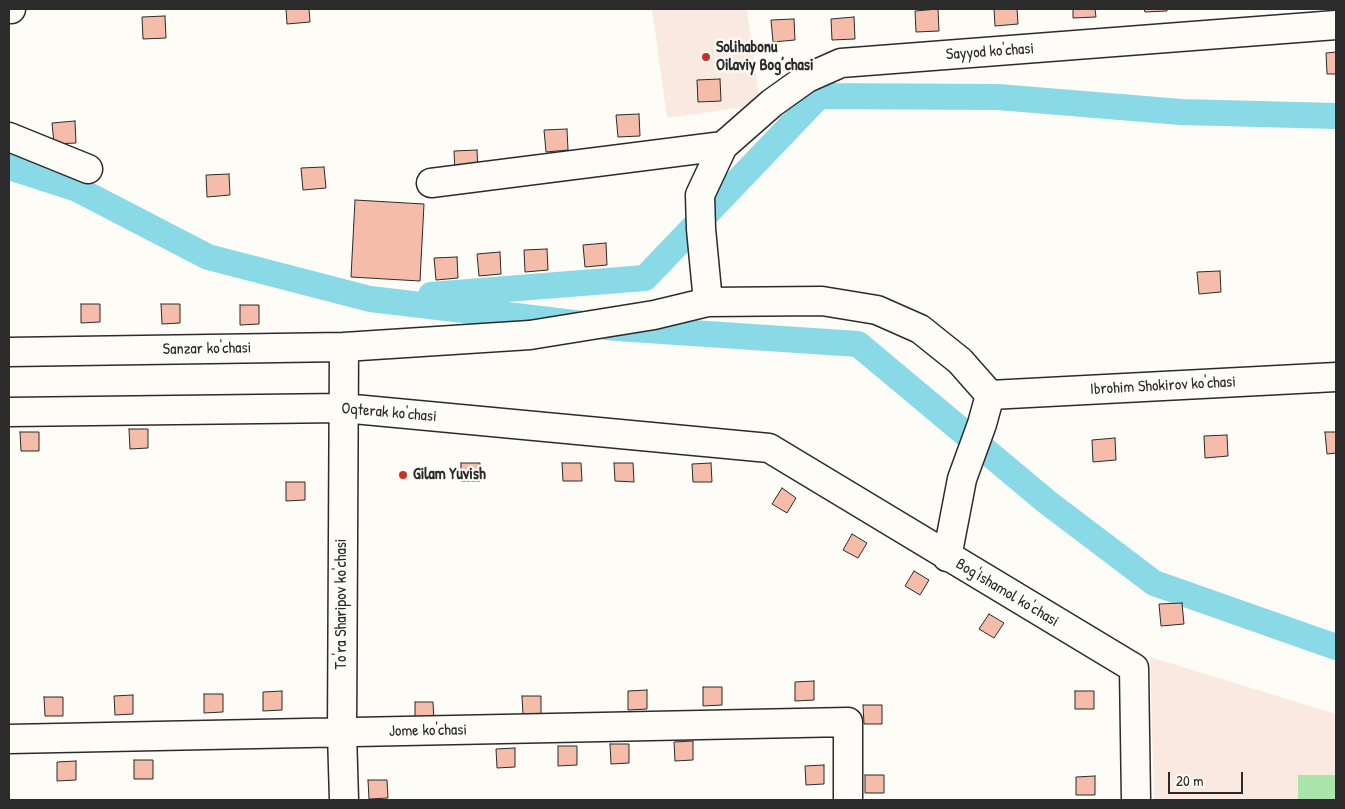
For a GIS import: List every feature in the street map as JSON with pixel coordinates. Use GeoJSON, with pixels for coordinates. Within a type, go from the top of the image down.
{"type":"FeatureCollection","features":[{"type":"Feature","properties":{"kind":"street","name":"Sayyod ko'chasi"},"geometry":{"type":"LineString","coordinates":[[708,302],[701,229],[700,194],[723,146],[772,103],[807,78],[841,63],[1336,25]]}},
{"type":"Feature","properties":{"kind":"street"},"geometry":{"type":"LineString","coordinates":[[9,137],[88,168]]}},
{"type":"Feature","properties":{"kind":"street"},"geometry":{"type":"LineString","coordinates":[[431,183],[723,146]]}},
{"type":"Feature","properties":{"kind":"street","name":"Sanzar ko'chasi"},"geometry":{"type":"LineString","coordinates":[[9,352],[344,347],[530,335],[654,315],[708,302],[822,301],[877,310],[920,329],[960,361],[990,395]]}},
{"type":"Feature","properties":{"kind":"street"},"geometry":{"type":"LineString","coordinates":[[344,347],[344,408]]}},
{"type":"Feature","properties":{"kind":"street","name":"Ibrohim Shokirov ko'chasi"},"geometry":{"type":"LineString","coordinates":[[990,395],[1336,377]]}},
{"type":"Feature","properties":{"kind":"street"},"geometry":{"type":"LineString","coordinates":[[947,557],[962,479],[982,424],[990,395]]}},
{"type":"Feature","properties":{"kind":"street","name":"Oqterak ko'chasi"},"geometry":{"type":"LineString","coordinates":[[9,412],[344,408],[769,448]]}},
{"type":"Feature","properties":{"kind":"street","name":"To'ra Sharipov ko'chasi"},"geometry":{"type":"LineString","coordinates":[[344,408],[342,733],[344,800]]}},
{"type":"Feature","properties":{"kind":"street","name":"Bog'ishamol ko'chasi"},"geometry":{"type":"LineString","coordinates":[[769,448],[1134,668],[1136,800]]}},
{"type":"Feature","properties":{"kind":"street","name":"Jome ko'chasi"},"geometry":{"type":"LineString","coordinates":[[9,739],[848,722],[848,800]]}},
{"type":"Feature","properties":{"kind":"shaded area","name":"Solihabonu Oilaviy Bog’chasi"},"geometry":{"type":"Polygon","coordinates":[[[652,9],[747,9],[760,105],[667,118],[652,9]]]}},
{"type":"Feature","properties":{"kind":"shaded area"},"geometry":{"type":"Polygon","coordinates":[[[1150,657],[1336,714],[1336,800],[1154,800],[1150,657]]]}},
{"type":"Feature","properties":{"kind":"green space"},"geometry":{"type":"Polygon","coordinates":[[[1298,775],[1336,775],[1336,800],[1298,800],[1298,775]]]}},
{"type":"Feature","properties":{"kind":"building"},"geometry":{"type":"Polygon","coordinates":[[[286,9],[309,9],[310,22],[287,24],[286,9]]]}},
{"type":"Feature","properties":{"kind":"building"},"geometry":{"type":"Polygon","coordinates":[[[938,9],[939,31],[916,32],[915,11],[938,9]]]}},
{"type":"Feature","properties":{"kind":"building"},"geometry":{"type":"Polygon","coordinates":[[[994,9],[1017,9],[1018,24],[995,26],[994,9]]]}},
{"type":"Feature","properties":{"kind":"building"},"geometry":{"type":"Polygon","coordinates":[[[1073,9],[1095,9],[1096,17],[1073,18],[1073,9]]]}},
{"type":"Feature","properties":{"kind":"building"},"geometry":{"type":"Polygon","coordinates":[[[1144,9],[1167,9],[1167,11],[1145,12],[1144,9]]]}},
{"type":"Feature","properties":{"kind":"building"},"geometry":{"type":"Polygon","coordinates":[[[165,16],[166,38],[143,39],[142,17],[165,16]]]}},
{"type":"Feature","properties":{"kind":"building"},"geometry":{"type":"Polygon","coordinates":[[[854,17],[855,39],[832,40],[831,19],[854,17]]]}},
{"type":"Feature","properties":{"kind":"building"},"geometry":{"type":"Polygon","coordinates":[[[794,19],[795,40],[773,42],[771,20],[794,19]]]}},
{"type":"Feature","properties":{"kind":"building"},"geometry":{"type":"Polygon","coordinates":[[[1336,52],[1336,74],[1327,74],[1326,53],[1336,52]]]}},
{"type":"Feature","properties":{"kind":"building"},"geometry":{"type":"Polygon","coordinates":[[[720,79],[721,101],[698,102],[697,80],[720,79]]]}},
{"type":"Feature","properties":{"kind":"building"},"geometry":{"type":"Polygon","coordinates":[[[639,114],[640,136],[618,137],[616,115],[639,114]]]}},
{"type":"Feature","properties":{"kind":"building"},"geometry":{"type":"Polygon","coordinates":[[[75,121],[76,143],[54,144],[52,123],[75,121]]]}},
{"type":"Feature","properties":{"kind":"building"},"geometry":{"type":"Polygon","coordinates":[[[567,129],[568,150],[546,152],[544,130],[567,129]]]}},
{"type":"Feature","properties":{"kind":"building"},"geometry":{"type":"Polygon","coordinates":[[[477,150],[478,171],[455,173],[454,151],[477,150]]]}},
{"type":"Feature","properties":{"kind":"building"},"geometry":{"type":"Polygon","coordinates":[[[324,167],[326,188],[303,190],[301,168],[324,167]]]}},
{"type":"Feature","properties":{"kind":"building"},"geometry":{"type":"Polygon","coordinates":[[[229,174],[230,195],[207,197],[206,175],[229,174]]]}},
{"type":"Feature","properties":{"kind":"building"},"geometry":{"type":"Polygon","coordinates":[[[355,200],[424,204],[420,281],[351,277],[355,200]]]}},
{"type":"Feature","properties":{"kind":"building"},"geometry":{"type":"Polygon","coordinates":[[[606,243],[607,265],[585,267],[583,245],[606,243]]]}},
{"type":"Feature","properties":{"kind":"building"},"geometry":{"type":"Polygon","coordinates":[[[547,249],[548,270],[525,272],[524,250],[547,249]]]}},
{"type":"Feature","properties":{"kind":"building"},"geometry":{"type":"Polygon","coordinates":[[[500,252],[501,274],[479,276],[477,254],[500,252]]]}},
{"type":"Feature","properties":{"kind":"building"},"geometry":{"type":"Polygon","coordinates":[[[457,257],[458,278],[436,280],[434,258],[457,257]]]}},
{"type":"Feature","properties":{"kind":"building"},"geometry":{"type":"Polygon","coordinates":[[[1220,271],[1221,292],[1199,294],[1197,272],[1220,271]]]}},
{"type":"Feature","properties":{"kind":"building"},"geometry":{"type":"Polygon","coordinates":[[[81,304],[100,304],[100,322],[81,323],[81,304]]]}},
{"type":"Feature","properties":{"kind":"building"},"geometry":{"type":"Polygon","coordinates":[[[161,304],[180,304],[180,323],[162,324],[161,304]]]}},
{"type":"Feature","properties":{"kind":"building"},"geometry":{"type":"Polygon","coordinates":[[[240,305],[259,305],[259,324],[240,325],[240,305]]]}},
{"type":"Feature","properties":{"kind":"building"},"geometry":{"type":"Polygon","coordinates":[[[129,429],[148,429],[148,448],[130,449],[129,429]]]}},
{"type":"Feature","properties":{"kind":"building"},"geometry":{"type":"Polygon","coordinates":[[[20,432],[39,432],[39,451],[21,451],[20,432]]]}},
{"type":"Feature","properties":{"kind":"building"},"geometry":{"type":"Polygon","coordinates":[[[1325,432],[1336,432],[1336,453],[1327,454],[1325,432]]]}},
{"type":"Feature","properties":{"kind":"building"},"geometry":{"type":"Polygon","coordinates":[[[1227,435],[1228,456],[1205,458],[1204,436],[1227,435]]]}},
{"type":"Feature","properties":{"kind":"building"},"geometry":{"type":"Polygon","coordinates":[[[1115,438],[1116,460],[1093,462],[1092,440],[1115,438]]]}},
{"type":"Feature","properties":{"kind":"building"},"geometry":{"type":"Polygon","coordinates":[[[461,463],[480,463],[480,481],[461,481],[461,463]]]}},
{"type":"Feature","properties":{"kind":"building"},"geometry":{"type":"Polygon","coordinates":[[[562,463],[581,463],[582,481],[563,481],[562,463]]]}},
{"type":"Feature","properties":{"kind":"building"},"geometry":{"type":"Polygon","coordinates":[[[614,463],[633,463],[634,482],[615,481],[614,463]]]}},
{"type":"Feature","properties":{"kind":"building"},"geometry":{"type":"Polygon","coordinates":[[[711,463],[712,482],[693,482],[692,464],[711,463]]]}},
{"type":"Feature","properties":{"kind":"building"},"geometry":{"type":"Polygon","coordinates":[[[286,482],[305,482],[305,500],[286,501],[286,482]]]}},
{"type":"Feature","properties":{"kind":"building"},"geometry":{"type":"Polygon","coordinates":[[[782,488],[796,498],[787,513],[772,504],[782,488]]]}},
{"type":"Feature","properties":{"kind":"building"},"geometry":{"type":"Polygon","coordinates":[[[852,534],[867,543],[858,558],[843,550],[852,534]]]}},
{"type":"Feature","properties":{"kind":"building"},"geometry":{"type":"Polygon","coordinates":[[[914,571],[929,580],[920,595],[905,586],[914,571]]]}},
{"type":"Feature","properties":{"kind":"building"},"geometry":{"type":"Polygon","coordinates":[[[1182,603],[1184,624],[1161,626],[1159,604],[1182,603]]]}},
{"type":"Feature","properties":{"kind":"building"},"geometry":{"type":"Polygon","coordinates":[[[989,614],[1004,623],[994,638],[979,629],[989,614]]]}},
{"type":"Feature","properties":{"kind":"building"},"geometry":{"type":"Polygon","coordinates":[[[814,681],[814,700],[795,701],[795,682],[814,681]]]}},
{"type":"Feature","properties":{"kind":"building"},"geometry":{"type":"Polygon","coordinates":[[[703,687],[722,687],[722,705],[703,706],[703,687]]]}},
{"type":"Feature","properties":{"kind":"building"},"geometry":{"type":"Polygon","coordinates":[[[647,690],[647,709],[628,710],[628,691],[647,690]]]}},
{"type":"Feature","properties":{"kind":"building"},"geometry":{"type":"Polygon","coordinates":[[[282,691],[282,710],[263,711],[263,692],[282,691]]]}},
{"type":"Feature","properties":{"kind":"building"},"geometry":{"type":"Polygon","coordinates":[[[1075,691],[1094,691],[1094,709],[1075,709],[1075,691]]]}},
{"type":"Feature","properties":{"kind":"building"},"geometry":{"type":"Polygon","coordinates":[[[204,694],[223,694],[223,712],[204,713],[204,694]]]}},
{"type":"Feature","properties":{"kind":"building"},"geometry":{"type":"Polygon","coordinates":[[[133,695],[133,714],[115,715],[114,696],[133,695]]]}},
{"type":"Feature","properties":{"kind":"building"},"geometry":{"type":"Polygon","coordinates":[[[522,696],[541,696],[541,715],[523,715],[522,696]]]}},
{"type":"Feature","properties":{"kind":"building"},"geometry":{"type":"Polygon","coordinates":[[[44,697],[63,697],[63,716],[45,716],[44,697]]]}},
{"type":"Feature","properties":{"kind":"building"},"geometry":{"type":"Polygon","coordinates":[[[415,702],[433,702],[434,721],[415,722],[415,702]]]}},
{"type":"Feature","properties":{"kind":"building"},"geometry":{"type":"Polygon","coordinates":[[[863,705],[882,705],[882,724],[864,724],[863,705]]]}},
{"type":"Feature","properties":{"kind":"building"},"geometry":{"type":"Polygon","coordinates":[[[693,741],[693,760],[675,761],[674,742],[693,741]]]}},
{"type":"Feature","properties":{"kind":"building"},"geometry":{"type":"Polygon","coordinates":[[[610,744],[629,744],[629,763],[611,764],[610,744]]]}},
{"type":"Feature","properties":{"kind":"building"},"geometry":{"type":"Polygon","coordinates":[[[558,746],[577,746],[577,765],[558,766],[558,746]]]}},
{"type":"Feature","properties":{"kind":"building"},"geometry":{"type":"Polygon","coordinates":[[[515,748],[515,767],[497,768],[496,749],[515,748]]]}},
{"type":"Feature","properties":{"kind":"building"},"geometry":{"type":"Polygon","coordinates":[[[134,760],[153,760],[153,779],[134,779],[134,760]]]}},
{"type":"Feature","properties":{"kind":"building"},"geometry":{"type":"Polygon","coordinates":[[[76,761],[76,780],[57,781],[57,762],[76,761]]]}},
{"type":"Feature","properties":{"kind":"building"},"geometry":{"type":"Polygon","coordinates":[[[824,765],[824,784],[806,785],[805,766],[824,765]]]}},
{"type":"Feature","properties":{"kind":"building"},"geometry":{"type":"Polygon","coordinates":[[[865,775],[884,775],[884,793],[865,793],[865,775]]]}},
{"type":"Feature","properties":{"kind":"building"},"geometry":{"type":"Polygon","coordinates":[[[1095,776],[1095,795],[1076,795],[1076,777],[1095,776]]]}},
{"type":"Feature","properties":{"kind":"building"},"geometry":{"type":"Polygon","coordinates":[[[368,780],[387,780],[388,798],[369,799],[368,780]]]}},
{"type":"Feature","properties":{"kind":"waterway"},"geometry":{"type":"LineString","coordinates":[[431,295],[645,278],[819,96],[998,97],[1181,112],[1336,116]]}},
{"type":"Feature","properties":{"kind":"waterway"},"geometry":{"type":"LineString","coordinates":[[9,167],[77,189],[208,257],[370,299],[617,328],[858,344],[1047,502],[1154,583],[1336,647]]}},
{"type":"Feature","properties":{"kind":"place","name":"Solihabonu Oilaviy Bog’chasi"},"geometry":{"type":"Point","coordinates":[706,57]}},
{"type":"Feature","properties":{"kind":"place","name":"Gilam Yuvish"},"geometry":{"type":"Point","coordinates":[403,475]}}]}
